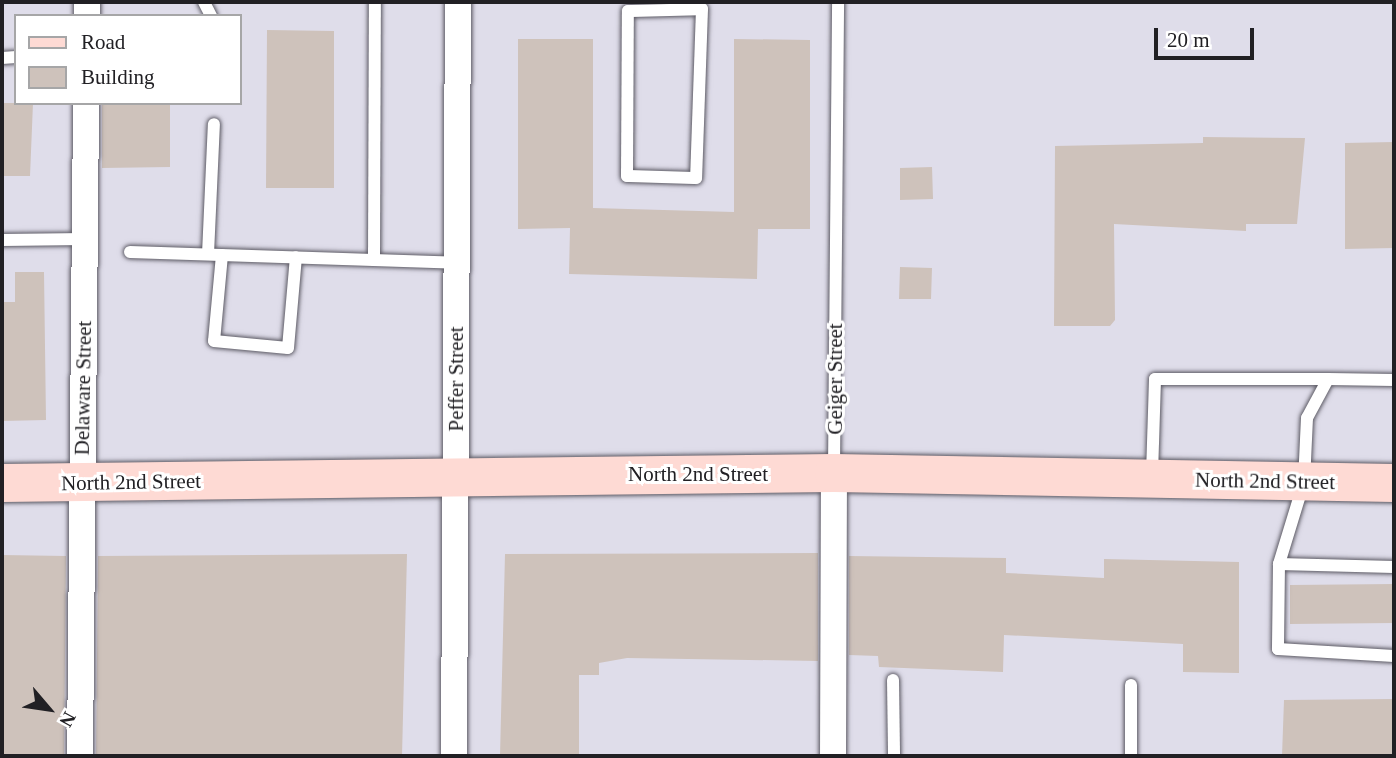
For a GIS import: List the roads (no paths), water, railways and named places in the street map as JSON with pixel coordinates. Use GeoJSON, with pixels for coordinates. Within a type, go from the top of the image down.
{"type":"FeatureCollection","features":[{"type":"Feature","properties":{"kind":"main road","name":"North 2nd Street"},"geometry":{"type":"LineString","coordinates":[[2,483],[456,475],[834,473],[1394,483]]}},
{"type":"Feature","properties":{"kind":"street","name":"Peffer Street"},"geometry":{"type":"LineString","coordinates":[[454,756],[458,2]]}},
{"type":"Feature","properties":{"kind":"street","name":"Delaware Street"},"geometry":{"type":"LineString","coordinates":[[80,756],[86,105]]}},
{"type":"Feature","properties":{"kind":"street","name":"Geiger Street"},"geometry":{"type":"LineString","coordinates":[[833,756],[834,473]]}},
{"type":"Feature","properties":{"kind":"lane"},"geometry":{"type":"LineString","coordinates":[[374,260],[375,2]]}},
{"type":"Feature","properties":{"kind":"lane","name":"Geiger Street"},"geometry":{"type":"LineString","coordinates":[[834,473],[838,2]]}},
{"type":"Feature","properties":{"kind":"lane"},"geometry":{"type":"LineString","coordinates":[[666,5],[702,9],[696,178],[627,176],[628,11],[666,5]]}},
{"type":"Feature","properties":{"kind":"lane"},"geometry":{"type":"LineString","coordinates":[[208,254],[214,124]]}},
{"type":"Feature","properties":{"kind":"lane"},"geometry":{"type":"LineString","coordinates":[[2,240],[85,239]]}},
{"type":"Feature","properties":{"kind":"lane"},"geometry":{"type":"LineString","coordinates":[[130,252],[457,263]]}},
{"type":"Feature","properties":{"kind":"lane"},"geometry":{"type":"LineString","coordinates":[[222,255],[214,341],[288,348],[296,257]]}},
{"type":"Feature","properties":{"kind":"lane"},"geometry":{"type":"LineString","coordinates":[[1152,479],[1155,379],[1394,380]]}},
{"type":"Feature","properties":{"kind":"lane"},"geometry":{"type":"LineString","coordinates":[[1328,379],[1307,418],[1304,482],[1279,564],[1278,649],[1394,656]]}},
{"type":"Feature","properties":{"kind":"lane"},"geometry":{"type":"LineString","coordinates":[[1279,564],[1394,567]]}},
{"type":"Feature","properties":{"kind":"lane"},"geometry":{"type":"LineString","coordinates":[[893,680],[894,756]]}},
{"type":"Feature","properties":{"kind":"lane"},"geometry":{"type":"LineString","coordinates":[[1131,685],[1131,756]]}}]}
